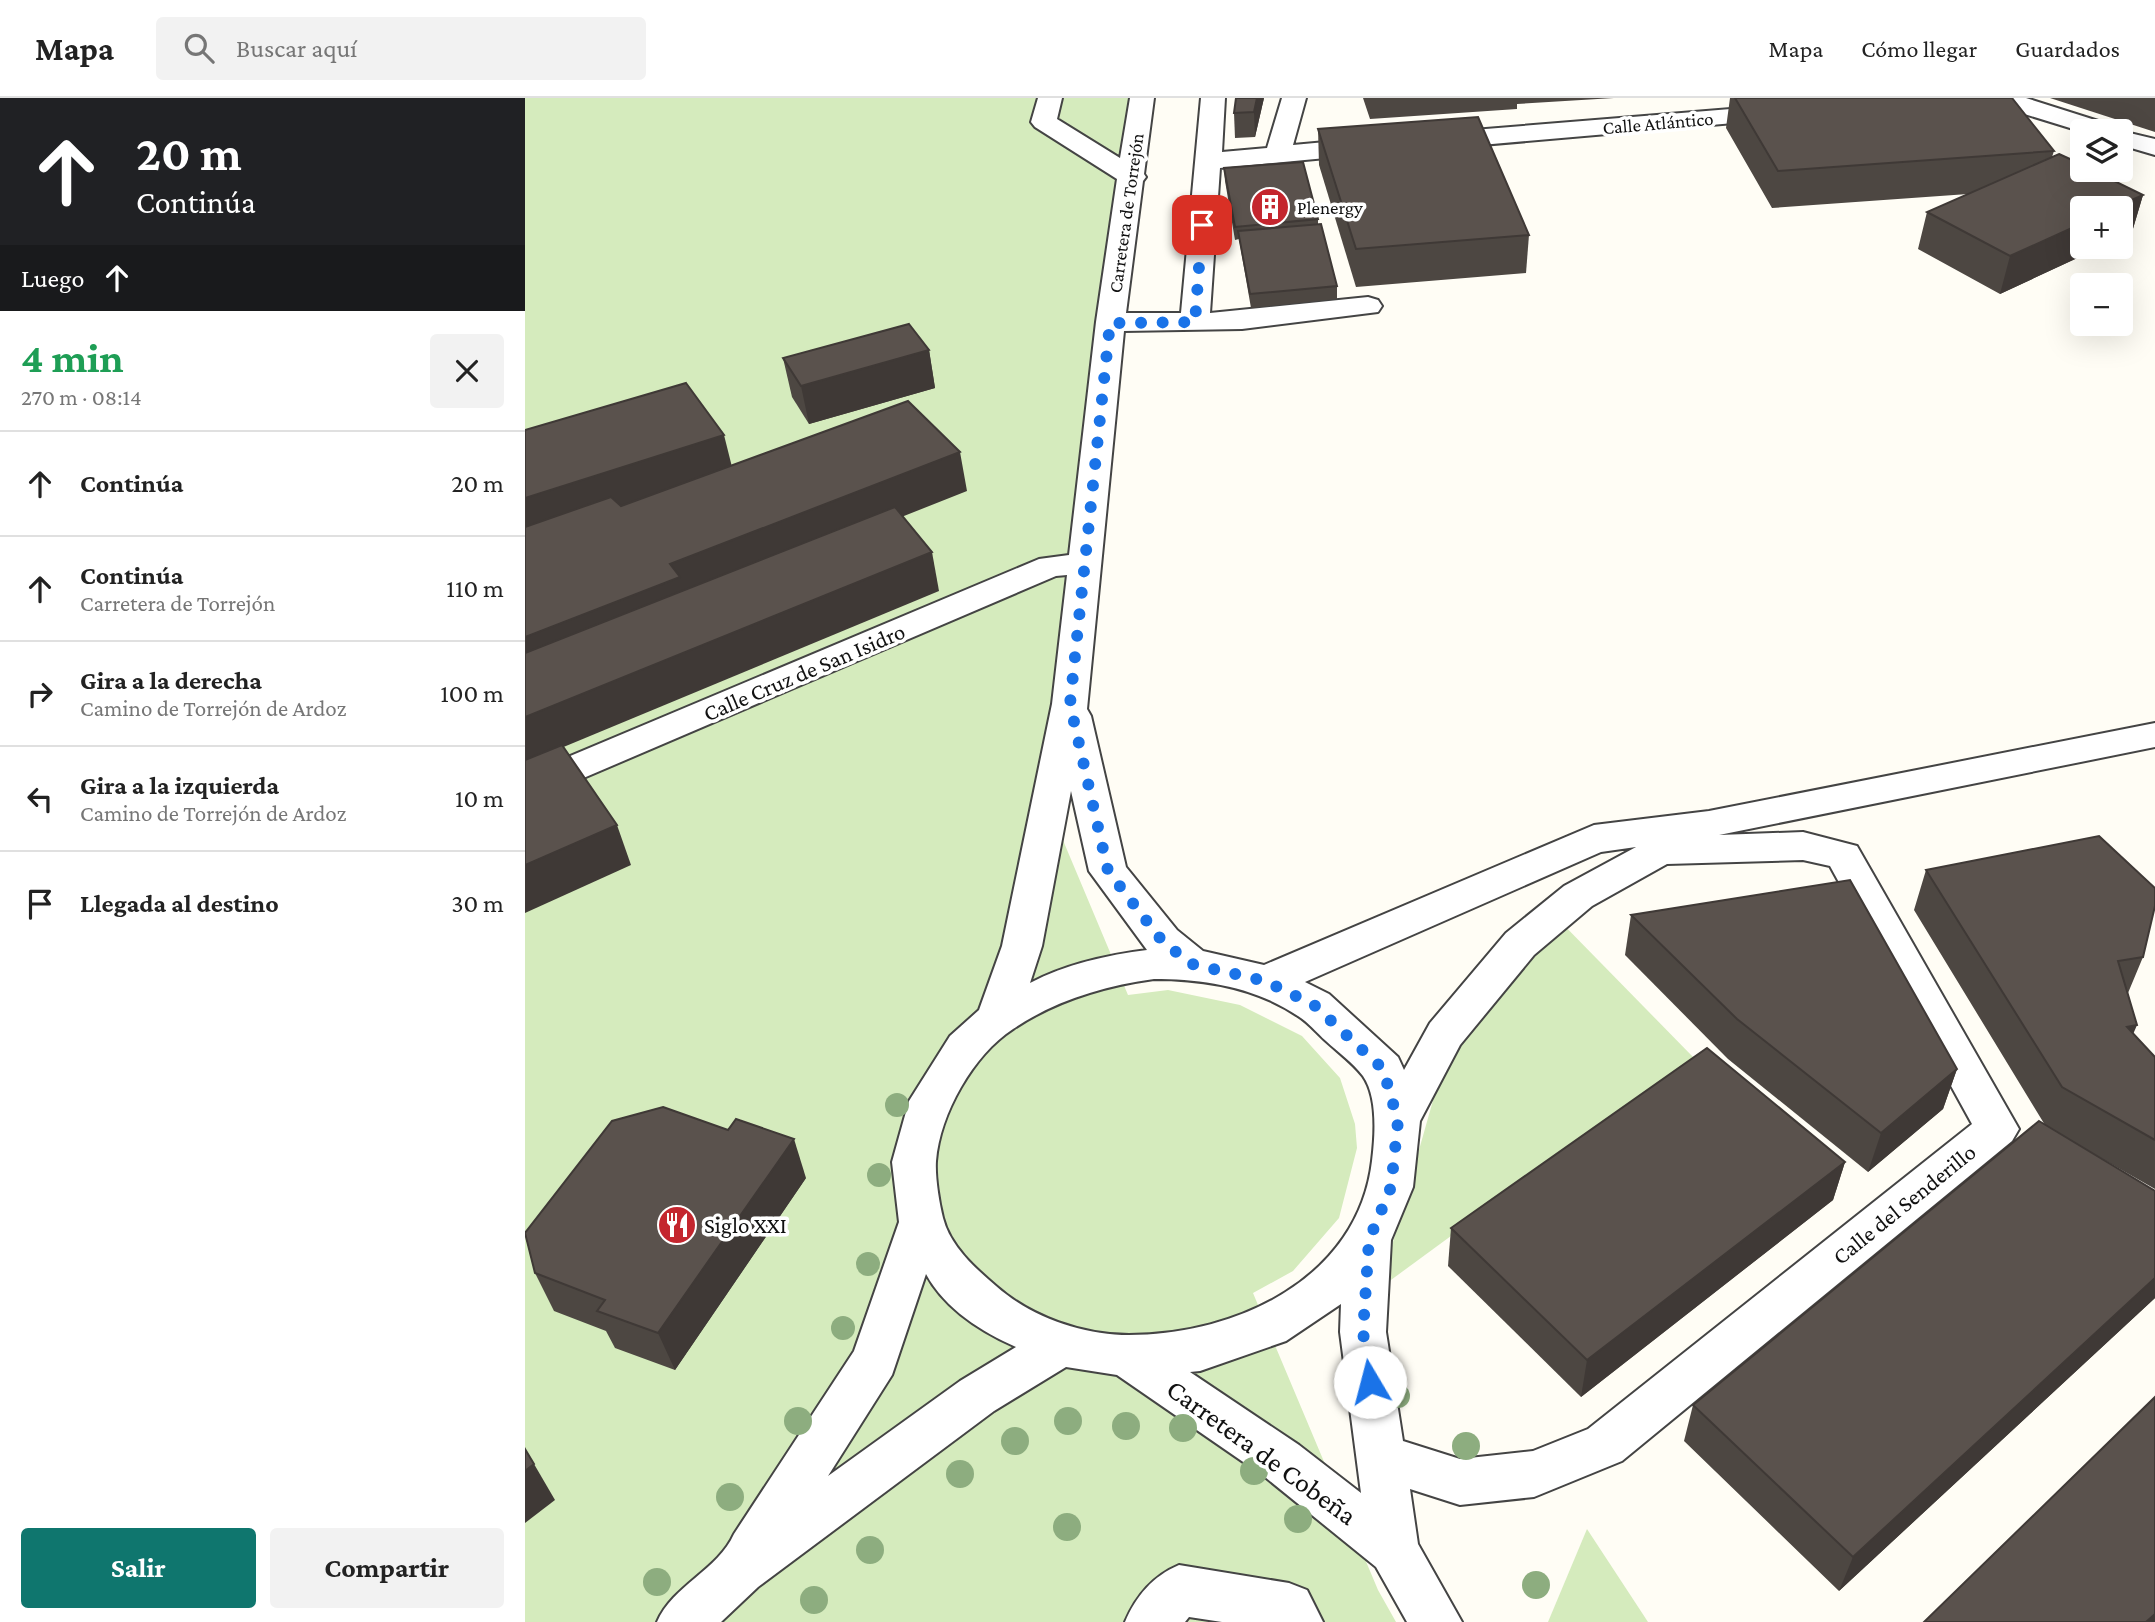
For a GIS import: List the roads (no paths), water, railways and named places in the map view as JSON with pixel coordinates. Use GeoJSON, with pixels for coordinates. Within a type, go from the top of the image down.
{"type":"FeatureCollection","features":[{"type":"Feature","properties":{"kind":"street"},"geometry":{"type":"LineString","coordinates":[[1050,98],[1044,122],[1133,177]]}},
{"type":"Feature","properties":{"kind":"street","name":"Carretera de Torrejón"},"geometry":{"type":"LineString","coordinates":[[1070,704],[1110,323],[1133,177],[1142,98]]}},
{"type":"Feature","properties":{"kind":"street"},"geometry":{"type":"LineString","coordinates":[[1195,322],[1213,98]]}},
{"type":"Feature","properties":{"kind":"street"},"geometry":{"type":"LineString","coordinates":[[1278,154],[1294,98]]}},
{"type":"Feature","properties":{"kind":"street"},"geometry":{"type":"LineString","coordinates":[[1939,104],[2007,100],[2070,120]]}},
{"type":"Feature","properties":{"kind":"street","name":"Calle Atlántico"},"geometry":{"type":"LineString","coordinates":[[1416,142],[1803,111]]}},
{"type":"Feature","properties":{"kind":"street"},"geometry":{"type":"LineString","coordinates":[[2133,140],[2155,147]]}},
{"type":"Feature","properties":{"kind":"street"},"geometry":{"type":"LineString","coordinates":[[1207,161],[1389,145]]}},
{"type":"Feature","properties":{"kind":"street"},"geometry":{"type":"LineString","coordinates":[[1110,323],[1243,320],[1368,306]]}},
{"type":"Feature","properties":{"kind":"street","name":"Calle Cruz de San Isidro"},"geometry":{"type":"LineString","coordinates":[[525,790],[1051,566],[1085,564]]}},
{"type":"Feature","properties":{"kind":"street"},"geometry":{"type":"LineString","coordinates":[[1070,704],[1108,871],[1163,942],[1192,964]]}},
{"type":"Feature","properties":{"kind":"street"},"geometry":{"type":"LineString","coordinates":[[997,1018],[1022,946],[1070,704]]}},
{"type":"Feature","properties":{"kind":"street"},"geometry":{"type":"LineString","coordinates":[[1265,981],[1311,964],[1594,839],[1709,824],[2155,735]]}},
{"type":"Feature","properties":{"kind":"street"},"geometry":{"type":"LineString","coordinates":[[1398,1121],[1445,1034],[1520,944],[1578,896],[1709,824]]}},
{"type":"Feature","properties":{"kind":"street","name":"Calle del Senderillo"},"geometry":{"type":"LineString","coordinates":[[1380,1457],[1459,1482],[1534,1474],[1605,1445],[1997,1129],[1843,856],[1803,846],[1660,852]]}},
{"type":"Feature","properties":{"kind":"street"},"geometry":{"type":"LineString","coordinates":[[1192,964],[1265,981],[1314,1005],[1383,1069],[1398,1121],[1391,1187],[1369,1240],[1327,1289],[1269,1326],[1201,1350],[1128,1356],[1061,1345],[998,1317],[950,1274],[921,1222],[913,1162],[930,1101],[965,1048],[997,1018],[1065,983],[1142,965],[1192,964]]}},
{"type":"Feature","properties":{"kind":"street"},"geometry":{"type":"LineString","coordinates":[[740,1570],[875,1360],[921,1222]]}},
{"type":"Feature","properties":{"kind":"street","name":"Carretera de Cobeña"},"geometry":{"type":"LineString","coordinates":[[1369,1240],[1363,1332],[1394,1550]]}},
{"type":"Feature","properties":{"kind":"street"},"geometry":{"type":"LineString","coordinates":[[683,1622],[740,1570],[977,1395],[1061,1345]]}},
{"type":"Feature","properties":{"kind":"street","name":"Carretera de Cobeña"},"geometry":{"type":"LineString","coordinates":[[1128,1356],[1282,1461],[1394,1550],[1436,1622]]}},
{"type":"Feature","properties":{"kind":"street"},"geometry":{"type":"LineString","coordinates":[[1151,1622],[1179,1590],[1289,1608],[1297,1622]]}},
{"type":"Feature","properties":{"kind":"place","name":"Plenergy"},"geometry":{"type":"Point","coordinates":[1270,207]}},
{"type":"Feature","properties":{"kind":"place","name":"Siglo XXI"},"geometry":{"type":"Point","coordinates":[677,1225]}}]}
